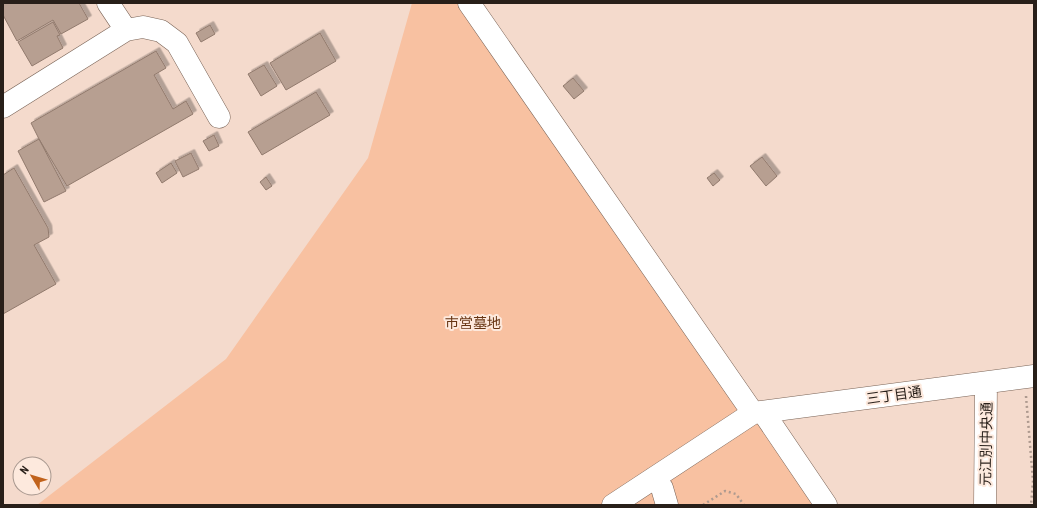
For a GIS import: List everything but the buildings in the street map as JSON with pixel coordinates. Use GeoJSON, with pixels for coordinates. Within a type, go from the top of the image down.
{"type":"FeatureCollection","features":[{"type":"Feature","properties":{"kind":"street"},"geometry":{"type":"LineString","coordinates":[[108,3],[126,30]]}},
{"type":"Feature","properties":{"kind":"street"},"geometry":{"type":"LineString","coordinates":[[469,3],[758,413],[826,505]]}},
{"type":"Feature","properties":{"kind":"street"},"geometry":{"type":"LineString","coordinates":[[3,107],[126,30],[143,27],[161,31],[177,43],[219,117]]}},
{"type":"Feature","properties":{"kind":"street","name":"三丁目通"},"geometry":{"type":"LineString","coordinates":[[758,413],[986,383],[1030,385]]}},
{"type":"Feature","properties":{"kind":"street","name":"元江別中央通"},"geometry":{"type":"LineString","coordinates":[[985,505],[986,383]]}},
{"type":"Feature","properties":{"kind":"street"},"geometry":{"type":"LineString","coordinates":[[613,505],[758,413]]}},
{"type":"Feature","properties":{"kind":"street"},"geometry":{"type":"LineString","coordinates":[[654,478],[662,488],[667,505]]}},
{"type":"Feature","properties":{"kind":"path"},"geometry":{"type":"LineString","coordinates":[[1030,385],[1029,439],[1033,481],[1031,505]]}},
{"type":"Feature","properties":{"kind":"path"},"geometry":{"type":"LineString","coordinates":[[702,505],[725,491],[736,494],[744,505]]}},
{"type":"Feature","properties":{"kind":"green space","name":"市営墓地"},"geometry":{"type":"Polygon","coordinates":[[[412,3],[466,3],[826,505],[37,505],[49,496],[52,496],[52,493],[226,359],[368,158],[412,3]]]}}]}
